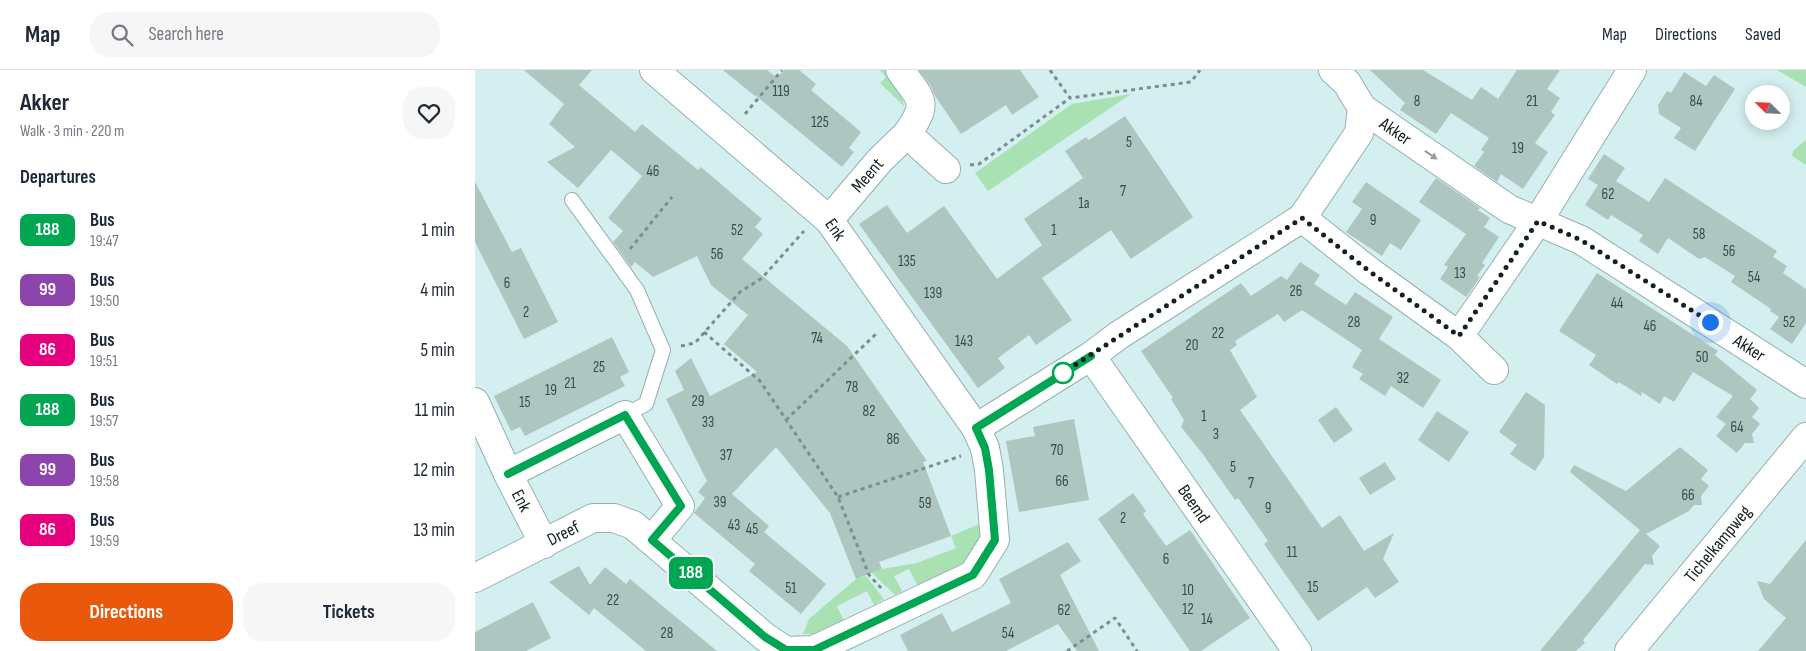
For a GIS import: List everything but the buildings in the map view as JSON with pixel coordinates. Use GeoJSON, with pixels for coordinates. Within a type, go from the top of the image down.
{"type":"FeatureCollection","features":[{"type":"Feature","properties":{"kind":"street","name":"Enk"},"geometry":{"type":"LineString","coordinates":[[654,70],[825,215],[980,438]]}},
{"type":"Feature","properties":{"kind":"street","name":"Meent"},"geometry":{"type":"LineString","coordinates":[[825,215],[907,134],[919,118],[922,105],[900,70]]}},
{"type":"Feature","properties":{"kind":"street"},"geometry":{"type":"LineString","coordinates":[[1333,70],[1347,83],[1361,108]]}},
{"type":"Feature","properties":{"kind":"street"},"geometry":{"type":"LineString","coordinates":[[1459,336],[1538,221],[1632,70]]}},
{"type":"Feature","properties":{"kind":"street","name":"Akker"},"geometry":{"type":"LineString","coordinates":[[1091,356],[1119,335],[1302,218],[1359,133],[1361,108],[1509,209],[1581,240],[1806,384]]}},
{"type":"Feature","properties":{"kind":"street"},"geometry":{"type":"LineString","coordinates":[[907,134],[946,169]]}},
{"type":"Feature","properties":{"kind":"street"},"geometry":{"type":"LineString","coordinates":[[1302,218],[1369,271],[1459,336],[1494,370]]}},
{"type":"Feature","properties":{"kind":"street"},"geometry":{"type":"LineString","coordinates":[[980,438],[1091,356]]}},
{"type":"Feature","properties":{"kind":"street","name":"Beemd"},"geometry":{"type":"LineString","coordinates":[[1091,356],[1295,650]]}},
{"type":"Feature","properties":{"kind":"street","name":"Enk"},"geometry":{"type":"LineString","coordinates":[[475,402],[508,474],[544,544]]}},
{"type":"Feature","properties":{"kind":"street"},"geometry":{"type":"LineString","coordinates":[[508,474],[625,415],[681,506],[652,540]]}},
{"type":"Feature","properties":{"kind":"street","name":"Tichelkampweg"},"geometry":{"type":"LineString","coordinates":[[1629,651],[1806,437]]}},
{"type":"Feature","properties":{"kind":"street","name":"Dreef"},"geometry":{"type":"LineString","coordinates":[[475,578],[593,518],[613,518],[633,525],[652,540],[761,644],[786,650],[814,650],[973,575],[995,540],[989,470],[980,438]]}},
{"type":"Feature","properties":{"kind":"lane"},"geometry":{"type":"LineString","coordinates":[[572,200],[637,290],[663,350],[646,404],[625,415]]}},
{"type":"Feature","properties":{"kind":"path"},"geometry":{"type":"LineString","coordinates":[[729,133],[782,70]]}},
{"type":"Feature","properties":{"kind":"path"},"geometry":{"type":"LineString","coordinates":[[1050,70],[1070,98]]}},
{"type":"Feature","properties":{"kind":"path"},"geometry":{"type":"LineString","coordinates":[[946,169],[979,164],[1070,98],[1191,82],[1200,70]]}},
{"type":"Feature","properties":{"kind":"path"},"geometry":{"type":"LineString","coordinates":[[618,263],[672,197]]}},
{"type":"Feature","properties":{"kind":"path"},"geometry":{"type":"LineString","coordinates":[[663,350],[695,343],[740,292],[762,278],[825,215]]}},
{"type":"Feature","properties":{"kind":"path"},"geometry":{"type":"LineString","coordinates":[[786,420],[895,314]]}},
{"type":"Feature","properties":{"kind":"path"},"geometry":{"type":"LineString","coordinates":[[705,332],[760,381],[838,497],[869,574],[898,611]]}},
{"type":"Feature","properties":{"kind":"path"},"geometry":{"type":"LineString","coordinates":[[838,497],[980,438]]}},
{"type":"Feature","properties":{"kind":"path"},"geometry":{"type":"LineString","coordinates":[[1067,651],[1115,618],[1137,651]]}},
{"type":"Feature","properties":{"kind":"green space"},"geometry":{"type":"Polygon","coordinates":[[[880,70],[887,70],[900,88],[904,106],[880,83],[886,77],[880,70]]]}},
{"type":"Feature","properties":{"kind":"green space"},"geometry":{"type":"Polygon","coordinates":[[[1777,70],[1806,70],[1806,87],[1777,70]]]}},
{"type":"Feature","properties":{"kind":"green space"},"geometry":{"type":"Polygon","coordinates":[[[1131,94],[988,191],[975,173],[1072,104],[1131,94]]]}},
{"type":"Feature","properties":{"kind":"green space"},"geometry":{"type":"Polygon","coordinates":[[[1806,140],[1806,165],[1792,156],[1793,151],[1806,140]]]}},
{"type":"Feature","properties":{"kind":"green space"},"geometry":{"type":"Polygon","coordinates":[[[979,524],[981,541],[966,562],[918,586],[909,569],[894,576],[902,591],[895,595],[872,573],[882,569],[917,563],[956,548],[951,536],[979,524]]]}},
{"type":"Feature","properties":{"kind":"green space"},"geometry":{"type":"Polygon","coordinates":[[[866,576],[884,599],[874,605],[867,591],[837,606],[845,623],[821,634],[803,634],[809,619],[856,579],[866,576]]]}},
{"type":"Feature","properties":{"kind":"bus line","name":"188"},"geometry":{"type":"LineString","coordinates":[[508,474],[625,415],[681,506],[652,540],[765,637],[786,650],[814,650],[973,575],[995,540],[989,470],[985,448],[976,428],[1091,356]]}},
{"type":"Feature","properties":{"kind":"route"},"geometry":{"type":"LineString","coordinates":[[1063,373],[1058,376],[1302,218],[1369,271],[1459,336],[1538,221],[1581,240],[1710,322]]}}]}
